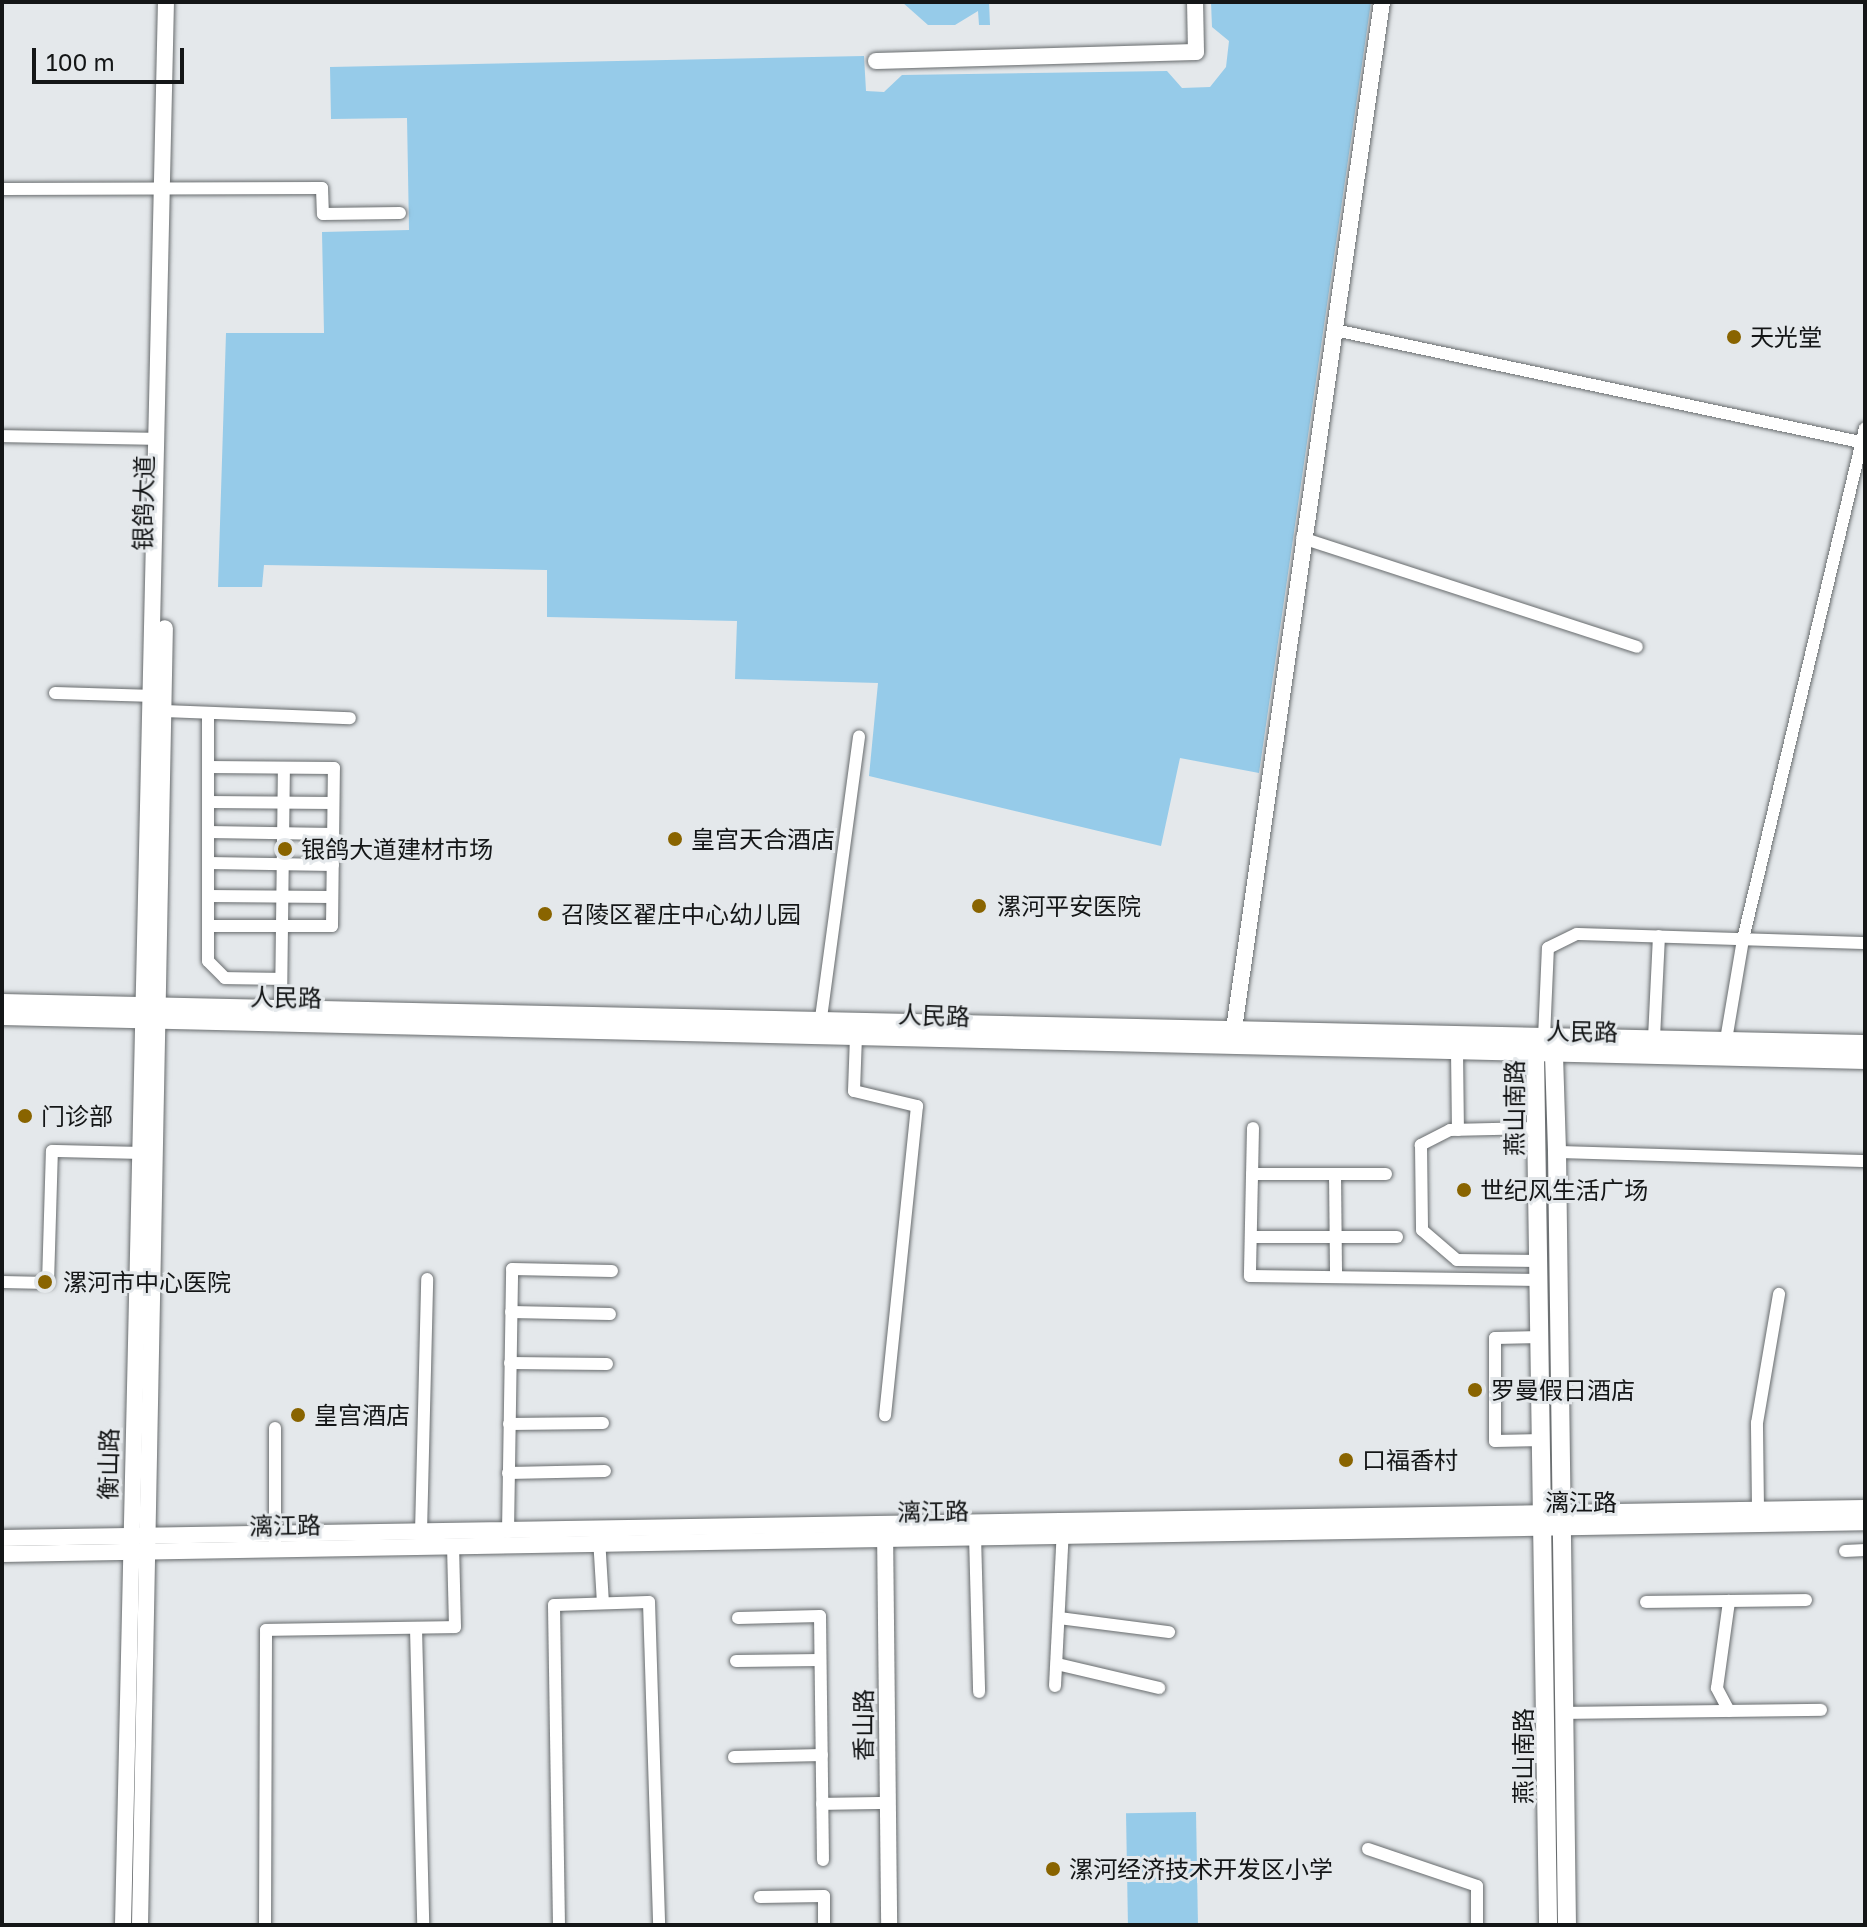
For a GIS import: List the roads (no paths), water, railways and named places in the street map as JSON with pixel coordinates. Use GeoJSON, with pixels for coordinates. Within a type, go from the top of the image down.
{"type":"FeatureCollection","features":[{"type":"Feature","properties":{"kind":"main road","name":"人民路"},"geometry":{"type":"LineString","coordinates":[[2,1003],[150,1012],[1232,1049],[1544,1049],[1654,1038],[1865,1044]]}},
{"type":"Feature","properties":{"kind":"main road","name":"人民路"},"geometry":{"type":"LineString","coordinates":[[2,1016],[281,1007],[821,1018],[1234,1028],[1544,1049],[1865,1060]]}},
{"type":"Feature","properties":{"kind":"main road","name":"燕山南路"},"geometry":{"type":"LineString","coordinates":[[1544,1049],[1536,1128],[1543,1440],[1553,1519]]}},
{"type":"Feature","properties":{"kind":"main road","name":"燕山南路"},"geometry":{"type":"LineString","coordinates":[[1544,1049],[1557,1152],[1560,1325],[1553,1519],[1556,1838],[1548,1925]]}},
{"type":"Feature","properties":{"kind":"main road"},"geometry":{"type":"LineString","coordinates":[[1541,1331],[1560,1325]]}},
{"type":"Feature","properties":{"kind":"main road","name":"燕山南路"},"geometry":{"type":"LineString","coordinates":[[1556,1838],[1567,1925]]}},
{"type":"Feature","properties":{"kind":"street","name":"银鸽大道"},"geometry":{"type":"LineString","coordinates":[[150,1012],[160,701],[167,190],[166,2]]}},
{"type":"Feature","properties":{"kind":"street","name":"银鸽大道"},"geometry":{"type":"LineString","coordinates":[[160,701],[158,439],[175,2]]}},
{"type":"Feature","properties":{"kind":"street"},"geometry":{"type":"LineString","coordinates":[[876,61],[1196,52],[1195,2]]}},
{"type":"Feature","properties":{"kind":"street"},"geometry":{"type":"LineString","coordinates":[[1232,1049],[1302,538],[1382,2]]}},
{"type":"Feature","properties":{"kind":"street"},"geometry":{"type":"LineString","coordinates":[[2,189],[322,188],[323,214],[400,213]]}},
{"type":"Feature","properties":{"kind":"street"},"geometry":{"type":"LineString","coordinates":[[1335,330],[1863,443]]}},
{"type":"Feature","properties":{"kind":"street"},"geometry":{"type":"LineString","coordinates":[[1726,1040],[1743,939],[1865,428]]}},
{"type":"Feature","properties":{"kind":"street"},"geometry":{"type":"LineString","coordinates":[[2,436],[158,439]]}},
{"type":"Feature","properties":{"kind":"street"},"geometry":{"type":"LineString","coordinates":[[1302,538],[1637,647]]}},
{"type":"Feature","properties":{"kind":"street"},"geometry":{"type":"LineString","coordinates":[[55,693],[160,701],[208,713],[350,718]]}},
{"type":"Feature","properties":{"kind":"street"},"geometry":{"type":"LineString","coordinates":[[208,713],[208,961],[215,972],[225,978],[281,979]]}},
{"type":"Feature","properties":{"kind":"street"},"geometry":{"type":"LineString","coordinates":[[821,1018],[859,737]]}},
{"type":"Feature","properties":{"kind":"street"},"geometry":{"type":"LineString","coordinates":[[208,767],[334,768],[332,926],[208,926]]}},
{"type":"Feature","properties":{"kind":"street"},"geometry":{"type":"LineString","coordinates":[[281,1007],[284,768]]}},
{"type":"Feature","properties":{"kind":"street"},"geometry":{"type":"LineString","coordinates":[[208,802],[333,803]]}},
{"type":"Feature","properties":{"kind":"street"},"geometry":{"type":"LineString","coordinates":[[208,832],[333,834]]}},
{"type":"Feature","properties":{"kind":"street"},"geometry":{"type":"LineString","coordinates":[[208,863],[333,865]]}},
{"type":"Feature","properties":{"kind":"street"},"geometry":{"type":"LineString","coordinates":[[208,896],[332,897]]}},
{"type":"Feature","properties":{"kind":"street"},"geometry":{"type":"LineString","coordinates":[[1544,1049],[1548,948],[1577,934],[1865,943]]}},
{"type":"Feature","properties":{"kind":"street"},"geometry":{"type":"LineString","coordinates":[[1654,1038],[1659,936]]}},
{"type":"Feature","properties":{"kind":"street","name":"衡山路"},"geometry":{"type":"LineString","coordinates":[[123,1925],[137,1153],[150,1012]]}},
{"type":"Feature","properties":{"kind":"street","name":"衡山路"},"geometry":{"type":"LineString","coordinates":[[140,1925],[151,1544],[150,1012]]}},
{"type":"Feature","properties":{"kind":"street"},"geometry":{"type":"LineString","coordinates":[[856,1036],[854,1091],[917,1106],[885,1415]]}},
{"type":"Feature","properties":{"kind":"street"},"geometry":{"type":"LineString","coordinates":[[1457,1051],[1458,1130]]}},
{"type":"Feature","properties":{"kind":"street"},"geometry":{"type":"LineString","coordinates":[[1253,1128],[1250,1276],[1540,1280]]}},
{"type":"Feature","properties":{"kind":"street"},"geometry":{"type":"LineString","coordinates":[[1536,1128],[1458,1130],[1421,1145],[1422,1230],[1457,1260],[1539,1261]]}},
{"type":"Feature","properties":{"kind":"street"},"geometry":{"type":"LineString","coordinates":[[2,1282],[48,1283],[52,1151],[137,1153]]}},
{"type":"Feature","properties":{"kind":"street"},"geometry":{"type":"LineString","coordinates":[[1557,1152],[1865,1161]]}},
{"type":"Feature","properties":{"kind":"street"},"geometry":{"type":"LineString","coordinates":[[1252,1174],[1386,1174]]}},
{"type":"Feature","properties":{"kind":"street"},"geometry":{"type":"LineString","coordinates":[[1335,1174],[1336,1277]]}},
{"type":"Feature","properties":{"kind":"street"},"geometry":{"type":"LineString","coordinates":[[1251,1237],[1397,1237]]}},
{"type":"Feature","properties":{"kind":"street"},"geometry":{"type":"LineString","coordinates":[[508,1532],[512,1269],[612,1271]]}},
{"type":"Feature","properties":{"kind":"street"},"geometry":{"type":"LineString","coordinates":[[421,1533],[427,1279]]}},
{"type":"Feature","properties":{"kind":"street"},"geometry":{"type":"LineString","coordinates":[[1758,1509],[1757,1423],[1779,1294]]}},
{"type":"Feature","properties":{"kind":"street"},"geometry":{"type":"LineString","coordinates":[[511,1312],[610,1314]]}},
{"type":"Feature","properties":{"kind":"street"},"geometry":{"type":"LineString","coordinates":[[1541,1331],[1495,1338],[1495,1441],[1543,1440]]}},
{"type":"Feature","properties":{"kind":"street"},"geometry":{"type":"LineString","coordinates":[[510,1363],[607,1364]]}},
{"type":"Feature","properties":{"kind":"street"},"geometry":{"type":"LineString","coordinates":[[509,1424],[603,1423]]}},
{"type":"Feature","properties":{"kind":"street"},"geometry":{"type":"LineString","coordinates":[[275,1428],[275,1542]]}},
{"type":"Feature","properties":{"kind":"street"},"geometry":{"type":"LineString","coordinates":[[508,1473],[605,1471]]}},
{"type":"Feature","properties":{"kind":"street","name":"漓江路"},"geometry":{"type":"LineString","coordinates":[[1553,1519],[1758,1509],[1865,1508]]}},
{"type":"Feature","properties":{"kind":"street","name":"漓江路"},"geometry":{"type":"LineString","coordinates":[[2,1538],[131,1544],[275,1542],[453,1546],[599,1536],[886,1530],[1553,1519],[1865,1522]]}},
{"type":"Feature","properties":{"kind":"street"},"geometry":{"type":"LineString","coordinates":[[1055,1686],[1063,1527]]}},
{"type":"Feature","properties":{"kind":"street","name":"漓江路"},"geometry":{"type":"LineString","coordinates":[[886,1530],[975,1535],[1063,1527]]}},
{"type":"Feature","properties":{"kind":"street","name":"香山路"},"geometry":{"type":"LineString","coordinates":[[886,1530],[889,1925]]}},
{"type":"Feature","properties":{"kind":"street","name":"漓江路"},"geometry":{"type":"LineString","coordinates":[[275,1542],[421,1533],[508,1532],[599,1536]]}},
{"type":"Feature","properties":{"kind":"street"},"geometry":{"type":"LineString","coordinates":[[975,1535],[979,1692]]}},
{"type":"Feature","properties":{"kind":"street"},"geometry":{"type":"LineString","coordinates":[[599,1536],[603,1603]]}},
{"type":"Feature","properties":{"kind":"street","name":"漓江路"},"geometry":{"type":"LineString","coordinates":[[2,1554],[131,1544]]}},
{"type":"Feature","properties":{"kind":"street"},"geometry":{"type":"LineString","coordinates":[[265,1925],[266,1630],[455,1627],[453,1546]]}},
{"type":"Feature","properties":{"kind":"street"},"geometry":{"type":"LineString","coordinates":[[1845,1551],[1865,1550]]}},
{"type":"Feature","properties":{"kind":"street"},"geometry":{"type":"LineString","coordinates":[[1646,1602],[1806,1600]]}},
{"type":"Feature","properties":{"kind":"street"},"geometry":{"type":"LineString","coordinates":[[1729,1601],[1717,1688],[1729,1711]]}},
{"type":"Feature","properties":{"kind":"street"},"geometry":{"type":"LineString","coordinates":[[559,1925],[554,1605],[649,1602],[659,1925]]}},
{"type":"Feature","properties":{"kind":"street"},"geometry":{"type":"LineString","coordinates":[[738,1618],[820,1616],[823,1860]]}},
{"type":"Feature","properties":{"kind":"street"},"geometry":{"type":"LineString","coordinates":[[1059,1618],[1169,1632]]}},
{"type":"Feature","properties":{"kind":"street"},"geometry":{"type":"LineString","coordinates":[[416,1628],[423,1925]]}},
{"type":"Feature","properties":{"kind":"street"},"geometry":{"type":"LineString","coordinates":[[736,1661],[820,1660]]}},
{"type":"Feature","properties":{"kind":"street"},"geometry":{"type":"LineString","coordinates":[[1057,1664],[1159,1688]]}},
{"type":"Feature","properties":{"kind":"street"},"geometry":{"type":"LineString","coordinates":[[1555,1713],[1821,1710]]}},
{"type":"Feature","properties":{"kind":"street"},"geometry":{"type":"LineString","coordinates":[[734,1757],[822,1755]]}},
{"type":"Feature","properties":{"kind":"street"},"geometry":{"type":"LineString","coordinates":[[822,1804],[888,1803]]}},
{"type":"Feature","properties":{"kind":"street"},"geometry":{"type":"LineString","coordinates":[[1368,1849],[1477,1886],[1477,1925]]}},
{"type":"Feature","properties":{"kind":"street"},"geometry":{"type":"LineString","coordinates":[[760,1897],[824,1896],[824,1925]]}},
{"type":"Feature","properties":{"kind":"place","name":"天光堂"},"geometry":{"type":"Point","coordinates":[1734,337]}},
{"type":"Feature","properties":{"kind":"place","name":"皇宫天合酒店"},"geometry":{"type":"Point","coordinates":[675,839]}},
{"type":"Feature","properties":{"kind":"place","name":"银鸽大道建材市场"},"geometry":{"type":"Point","coordinates":[285,849]}},
{"type":"Feature","properties":{"kind":"place","name":"漯河平安医院"},"geometry":{"type":"Point","coordinates":[979,906]}},
{"type":"Feature","properties":{"kind":"place","name":"召陵区翟庄中心幼儿园"},"geometry":{"type":"Point","coordinates":[545,914]}},
{"type":"Feature","properties":{"kind":"place","name":"门诊部"},"geometry":{"type":"Point","coordinates":[25,1116]}},
{"type":"Feature","properties":{"kind":"place","name":"世纪风生活广场"},"geometry":{"type":"Point","coordinates":[1464,1190]}},
{"type":"Feature","properties":{"kind":"place","name":"漯河市中心医院"},"geometry":{"type":"Point","coordinates":[45,1282]}},
{"type":"Feature","properties":{"kind":"place","name":"罗曼假日酒店"},"geometry":{"type":"Point","coordinates":[1475,1390]}},
{"type":"Feature","properties":{"kind":"place","name":"皇宫酒店"},"geometry":{"type":"Point","coordinates":[298,1415]}},
{"type":"Feature","properties":{"kind":"place","name":"口福香村"},"geometry":{"type":"Point","coordinates":[1346,1460]}},
{"type":"Feature","properties":{"kind":"place","name":"漯河经济技术开发区小学"},"geometry":{"type":"Point","coordinates":[1053,1869]}}]}
